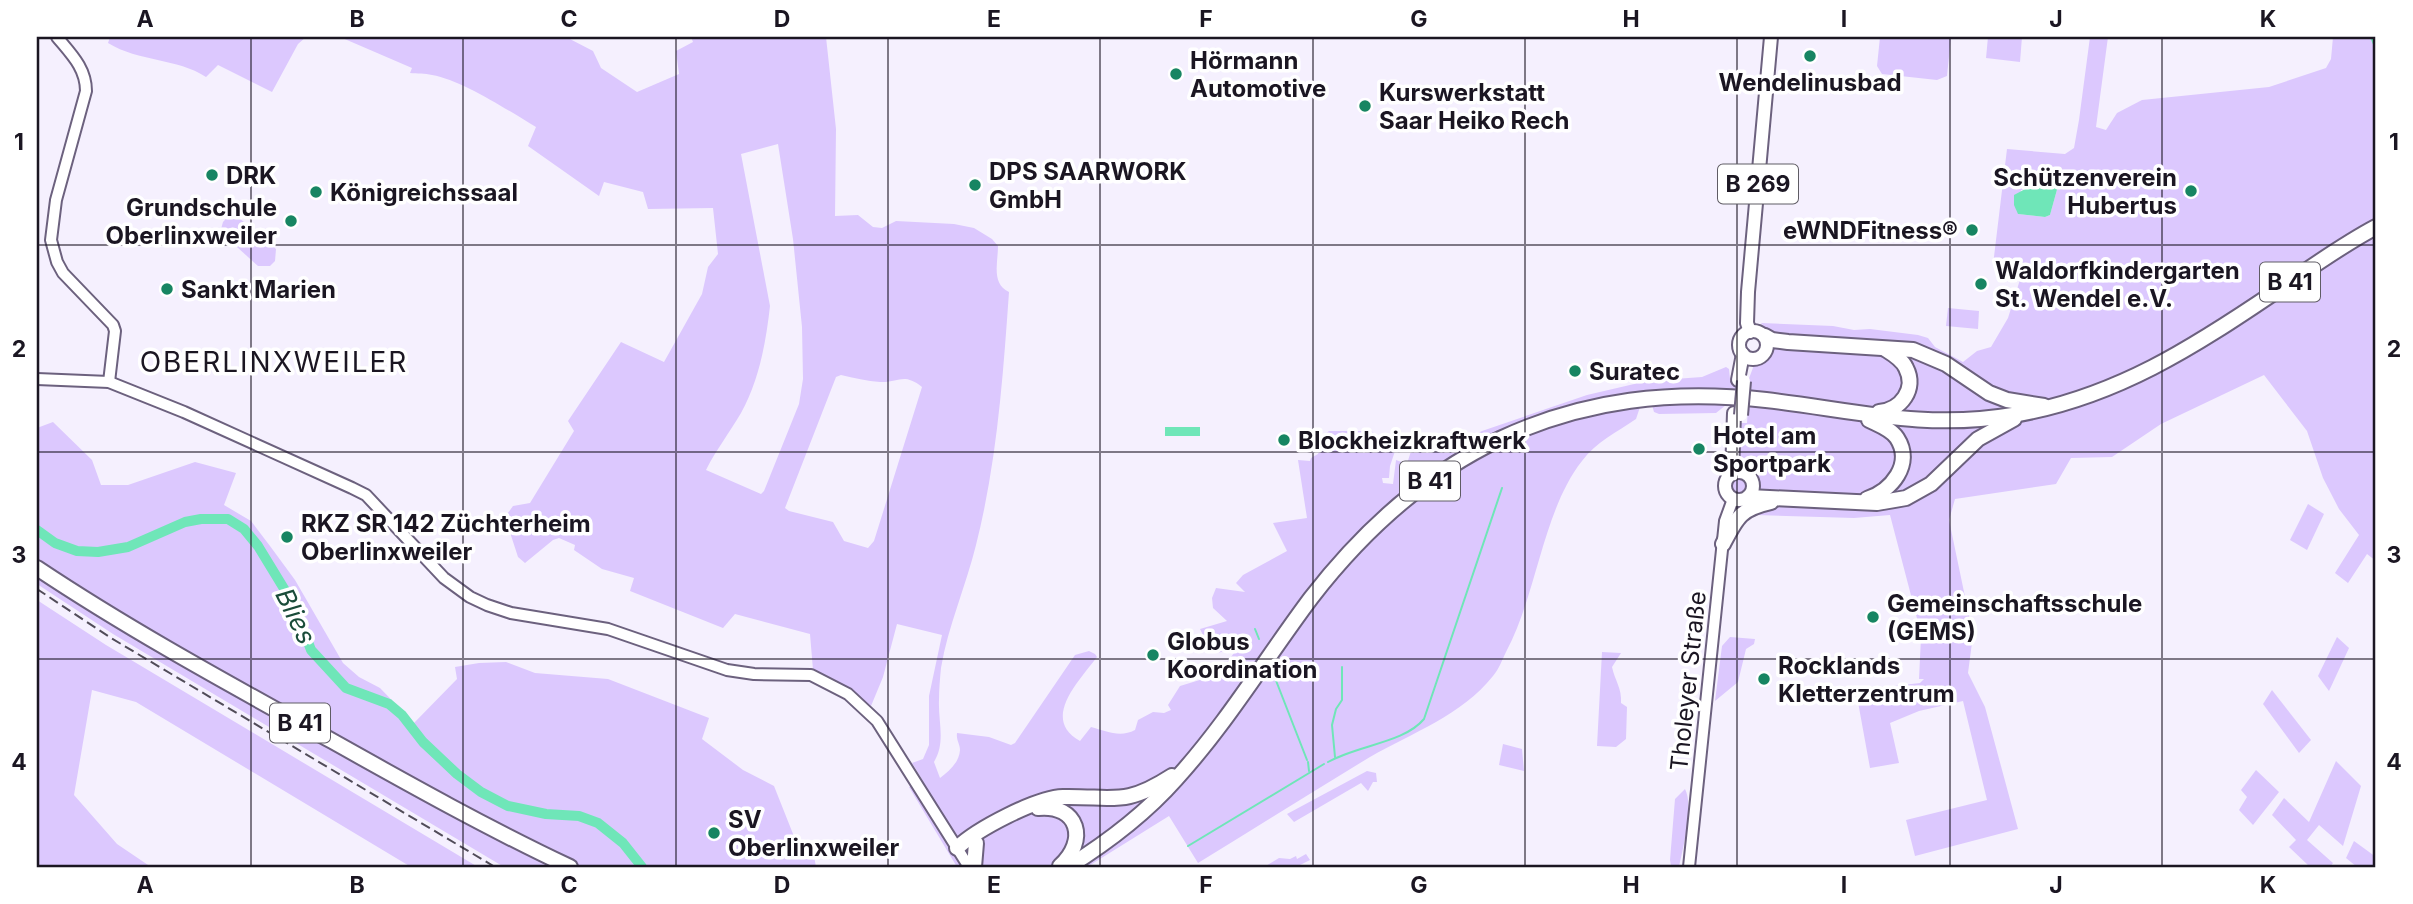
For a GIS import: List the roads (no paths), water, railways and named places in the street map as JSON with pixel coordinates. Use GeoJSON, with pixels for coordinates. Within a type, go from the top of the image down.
{"type":"FeatureCollection","features":[{"type":"Feature","properties":{"kind":"highway","name":"B 41"},"geometry":{"type":"LineString","coordinates":[[1068,867],[1108,842],[1138,818],[1175,781],[1201,750],[1312,598],[1372,528],[1434,477],[1499,440],[1538,422],[1574,412],[1612,403],[1671,396],[1766,400],[1856,414],[1929,421],[1972,420],[2052,407],[2106,390],[2163,364],[2376,227]]}},
{"type":"Feature","properties":{"kind":"highway"},"geometry":{"type":"LineString","coordinates":[[1757,350],[1788,342],[1913,349],[1946,364],[1989,393],[2007,400],[2052,407]]}},
{"type":"Feature","properties":{"kind":"highway"},"geometry":{"type":"LineString","coordinates":[[1856,414],[1894,410],[1907,394],[1909,377],[1906,368],[1901,360],[1882,348]]}},
{"type":"Feature","properties":{"kind":"highway"},"geometry":{"type":"LineString","coordinates":[[1751,492],[1787,499],[1893,501],[1919,492],[1931,484],[1978,439],[2024,413]]}},
{"type":"Feature","properties":{"kind":"highway"},"geometry":{"type":"LineString","coordinates":[[1856,414],[1892,433],[1903,455],[1900,472],[1895,481],[1876,496],[1862,501]]}},
{"type":"Feature","properties":{"kind":"highway"},"geometry":{"type":"LineString","coordinates":[[1723,544],[1737,518],[1744,511],[1787,499]]}},
{"type":"Feature","properties":{"kind":"highway","name":"B 41"},"geometry":{"type":"LineString","coordinates":[[37,568],[95,607],[212,674],[477,821],[570,867]]}},
{"type":"Feature","properties":{"kind":"highway"},"geometry":{"type":"LineString","coordinates":[[958,849],[967,838],[1039,802],[1063,797],[1123,798],[1144,792],[1174,775],[1201,750]]}},
{"type":"Feature","properties":{"kind":"highway"},"geometry":{"type":"LineString","coordinates":[[958,849],[976,844],[994,830],[1036,808],[1058,808],[1072,819],[1076,839],[1070,857],[1059,867]]}},
{"type":"Feature","properties":{"kind":"highway"},"geometry":{"type":"LineString","coordinates":[[971,867],[976,844]]}},
{"type":"Feature","properties":{"kind":"main road"},"geometry":{"type":"LineString","coordinates":[[57,37],[80,66],[86,91],[56,200],[51,240],[63,273],[113,325],[115,331],[109,382]]}},
{"type":"Feature","properties":{"kind":"main road","name":"B 269"},"geometry":{"type":"LineString","coordinates":[[1733,499],[1725,489],[1726,481],[1737,473],[1737,414],[1741,380],[1757,350],[1740,341],[1749,331],[1748,292],[1771,37]]}},
{"type":"Feature","properties":{"kind":"main road"},"geometry":{"type":"LineString","coordinates":[[1749,331],[1759,332],[1757,350]]}},
{"type":"Feature","properties":{"kind":"main road"},"geometry":{"type":"LineString","coordinates":[[37,379],[109,382],[248,440],[366,495],[444,578],[486,605],[511,613],[608,629],[727,670],[817,677],[848,694],[869,712],[971,867]]}},
{"type":"Feature","properties":{"kind":"main road"},"geometry":{"type":"LineString","coordinates":[[1733,499],[1741,501],[1751,492],[1751,478],[1737,473]]}},
{"type":"Feature","properties":{"kind":"main road","name":"Tholeyer Straße"},"geometry":{"type":"LineString","coordinates":[[1689,867],[1725,522],[1733,499]]}},
{"type":"Feature","properties":{"kind":"waterway"},"geometry":{"type":"LineString","coordinates":[[2371,37],[2376,49]]}},
{"type":"Feature","properties":{"kind":"waterway"},"geometry":{"type":"LineString","coordinates":[[1328,762],[1393,739],[1424,719],[1502,488]]}},
{"type":"Feature","properties":{"kind":"waterway","name":"Blies"},"geometry":{"type":"LineString","coordinates":[[37,530],[55,543],[77,551],[98,552],[128,547],[185,522],[228,519],[244,529],[258,546],[294,605],[311,650],[346,688],[389,704],[402,715],[423,742],[481,792],[508,806],[546,814],[579,816],[598,823],[623,843],[642,867]]}},
{"type":"Feature","properties":{"kind":"waterway"},"geometry":{"type":"LineString","coordinates":[[1255,629],[1259,639]]}},
{"type":"Feature","properties":{"kind":"waterway"},"geometry":{"type":"LineString","coordinates":[[1335,757],[1332,725],[1336,709],[1342,700],[1342,667]]}},
{"type":"Feature","properties":{"kind":"waterway"},"geometry":{"type":"LineString","coordinates":[[1275,678],[1307,760]]}},
{"type":"Feature","properties":{"kind":"waterway"},"geometry":{"type":"LineString","coordinates":[[1308,762],[1309,771]]}},
{"type":"Feature","properties":{"kind":"waterway"},"geometry":{"type":"LineString","coordinates":[[1188,846],[1324,764]]}},
{"type":"Feature","properties":{"kind":"railway"},"geometry":{"type":"LineString","coordinates":[[37,589],[111,638],[495,867]]}},
{"type":"Feature","properties":{"kind":"place","name":"Wendelinusbad"},"geometry":{"type":"Point","coordinates":[1810,56]}},
{"type":"Feature","properties":{"kind":"place","name":"Hörmann Automotive"},"geometry":{"type":"Point","coordinates":[1176,74]}},
{"type":"Feature","properties":{"kind":"place","name":"Kurswerkstatt Saar Heiko Rech"},"geometry":{"type":"Point","coordinates":[1365,106]}},
{"type":"Feature","properties":{"kind":"place","name":"DRK"},"geometry":{"type":"Point","coordinates":[212,175]}},
{"type":"Feature","properties":{"kind":"place","name":"DPS SAARWORK GmbH"},"geometry":{"type":"Point","coordinates":[975,185]}},
{"type":"Feature","properties":{"kind":"place","name":"Schützenverein Hubertus"},"geometry":{"type":"Point","coordinates":[2191,191]}},
{"type":"Feature","properties":{"kind":"place","name":"Königreichssaal"},"geometry":{"type":"Point","coordinates":[316,192]}},
{"type":"Feature","properties":{"kind":"place","name":"Grundschule Oberlinxweiler"},"geometry":{"type":"Point","coordinates":[291,221]}},
{"type":"Feature","properties":{"kind":"place","name":"eWNDFitness®"},"geometry":{"type":"Point","coordinates":[1972,230]}},
{"type":"Feature","properties":{"kind":"place","name":"Waldorfkindergarten St. Wendel e.V."},"geometry":{"type":"Point","coordinates":[1981,284]}},
{"type":"Feature","properties":{"kind":"place","name":"Sankt Marien"},"geometry":{"type":"Point","coordinates":[167,289]}},
{"type":"Feature","properties":{"kind":"place","name":"Suratec"},"geometry":{"type":"Point","coordinates":[1575,371]}},
{"type":"Feature","properties":{"kind":"place","name":"Blockheizkraftwerk"},"geometry":{"type":"Point","coordinates":[1284,440]}},
{"type":"Feature","properties":{"kind":"place","name":"Hotel am Sportpark"},"geometry":{"type":"Point","coordinates":[1699,449]}},
{"type":"Feature","properties":{"kind":"place","name":"RKZ SR 142 Züchterheim Oberlinxweiler"},"geometry":{"type":"Point","coordinates":[287,537]}},
{"type":"Feature","properties":{"kind":"place","name":"Gemeinschaftsschule (GEMS)"},"geometry":{"type":"Point","coordinates":[1873,617]}},
{"type":"Feature","properties":{"kind":"place","name":"Globus Koordination"},"geometry":{"type":"Point","coordinates":[1153,655]}},
{"type":"Feature","properties":{"kind":"place","name":"Rocklands Kletterzentrum"},"geometry":{"type":"Point","coordinates":[1764,679]}},
{"type":"Feature","properties":{"kind":"place","name":"SV Oberlinxweiler"},"geometry":{"type":"Point","coordinates":[714,833]}},
{"type":"Feature","properties":{"kind":"district","name":"OBERLINXWEILER"},"geometry":{"type":"Point","coordinates":[274,362]}}]}
